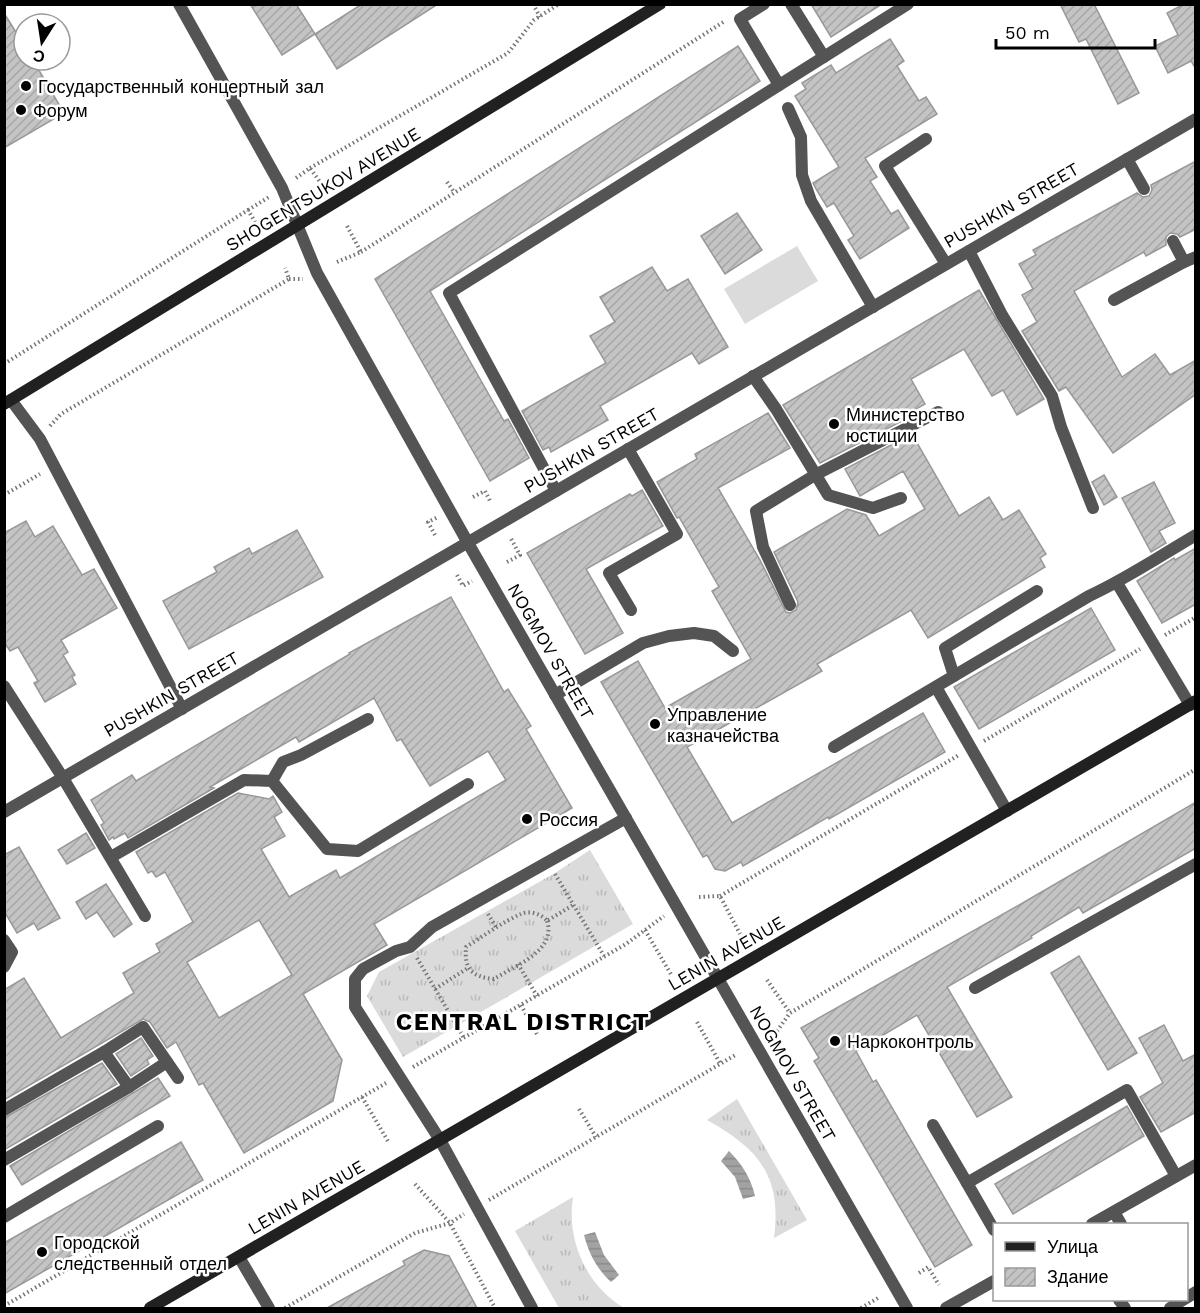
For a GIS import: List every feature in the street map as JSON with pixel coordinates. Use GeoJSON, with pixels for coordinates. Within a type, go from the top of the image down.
{"type":"FeatureCollection","features":[{"type":"Feature","properties":{"kind":"main road","name":"SHOGENTSUKOV AVENUE"},"geometry":{"type":"LineString","coordinates":[[8,402],[660,4]]}},
{"type":"Feature","properties":{"kind":"main road","name":"LENIN AVENUE"},"geometry":{"type":"LineString","coordinates":[[150,1308],[1193,703]]}},
{"type":"Feature","properties":{"kind":"street","name":"NOGMOV STREET"},"geometry":{"type":"LineString","coordinates":[[179,4],[282,188],[317,273],[468,543],[907,1308]]}},
{"type":"Feature","properties":{"kind":"street"},"geometry":{"type":"LineString","coordinates":[[764,4],[740,19],[779,85]]}},
{"type":"Feature","properties":{"kind":"street"},"geometry":{"type":"LineString","coordinates":[[791,4],[825,57]]}},
{"type":"Feature","properties":{"kind":"street"},"geometry":{"type":"LineString","coordinates":[[556,491],[449,293],[908,4]]}},
{"type":"Feature","properties":{"kind":"street"},"geometry":{"type":"LineString","coordinates":[[788,108],[801,137],[802,175],[811,201],[873,307]]}},
{"type":"Feature","properties":{"kind":"street","name":"PUSHKIN STREET"},"geometry":{"type":"LineString","coordinates":[[4,812],[1196,119]]}},
{"type":"Feature","properties":{"kind":"street"},"geometry":{"type":"LineString","coordinates":[[926,139],[885,166],[946,264]]}},
{"type":"Feature","properties":{"kind":"street"},"geometry":{"type":"LineString","coordinates":[[1127,159],[1144,189]]}},
{"type":"Feature","properties":{"kind":"street"},"geometry":{"type":"LineString","coordinates":[[1114,300],[1190,260],[1173,241]]}},
{"type":"Feature","properties":{"kind":"street"},"geometry":{"type":"LineString","coordinates":[[969,250],[1002,315],[1052,396],[1061,427],[1093,508]]}},
{"type":"Feature","properties":{"kind":"street"},"geometry":{"type":"LineString","coordinates":[[753,376],[828,495],[873,508],[901,498]]}},
{"type":"Feature","properties":{"kind":"street"},"geometry":{"type":"LineString","coordinates":[[8,402],[40,438],[182,709]]}},
{"type":"Feature","properties":{"kind":"street"},"geometry":{"type":"LineString","coordinates":[[790,606],[763,547],[756,511],[815,475],[938,412]]}},
{"type":"Feature","properties":{"kind":"street"},"geometry":{"type":"LineString","coordinates":[[628,449],[677,534],[609,573],[631,610]]}},
{"type":"Feature","properties":{"kind":"street"},"geometry":{"type":"LineString","coordinates":[[834,747],[1196,535]]}},
{"type":"Feature","properties":{"kind":"street"},"geometry":{"type":"LineString","coordinates":[[1117,583],[1193,703]]}},
{"type":"Feature","properties":{"kind":"street"},"geometry":{"type":"LineString","coordinates":[[954,676],[945,648],[1037,591]]}},
{"type":"Feature","properties":{"kind":"street"},"geometry":{"type":"LineString","coordinates":[[555,694],[643,643],[669,636],[694,633],[714,636],[733,651]]}},
{"type":"Feature","properties":{"kind":"street"},"geometry":{"type":"LineString","coordinates":[[4,686],[63,778],[145,916]]}},
{"type":"Feature","properties":{"kind":"street"},"geometry":{"type":"LineString","coordinates":[[936,687],[1007,810]]}},
{"type":"Feature","properties":{"kind":"street"},"geometry":{"type":"LineString","coordinates":[[272,781],[284,762],[302,755],[368,719]]}},
{"type":"Feature","properties":{"kind":"street"},"geometry":{"type":"LineString","coordinates":[[111,857],[244,780],[272,781],[327,849],[358,851],[468,784]]}},
{"type":"Feature","properties":{"kind":"street"},"geometry":{"type":"LineString","coordinates":[[532,1308],[440,1140],[355,1007],[355,979],[363,969],[396,951],[410,947],[432,927],[626,818]]}},
{"type":"Feature","properties":{"kind":"street"},"geometry":{"type":"LineString","coordinates":[[975,988],[1196,864]]}},
{"type":"Feature","properties":{"kind":"street"},"geometry":{"type":"LineString","coordinates":[[4,940],[12,952],[4,967]]}},
{"type":"Feature","properties":{"kind":"street"},"geometry":{"type":"LineString","coordinates":[[4,1110],[143,1028],[178,1078]]}},
{"type":"Feature","properties":{"kind":"street"},"geometry":{"type":"LineString","coordinates":[[104,1052],[129,1087]]}},
{"type":"Feature","properties":{"kind":"street"},"geometry":{"type":"LineString","coordinates":[[4,1160],[129,1087],[167,1062]]}},
{"type":"Feature","properties":{"kind":"street"},"geometry":{"type":"LineString","coordinates":[[967,1183],[1127,1090],[1176,1176]]}},
{"type":"Feature","properties":{"kind":"street"},"geometry":{"type":"LineString","coordinates":[[933,1125],[993,1228]]}},
{"type":"Feature","properties":{"kind":"street"},"geometry":{"type":"LineString","coordinates":[[4,1217],[158,1126]]}},
{"type":"Feature","properties":{"kind":"street"},"geometry":{"type":"LineString","coordinates":[[1094,1223],[1196,1165]]}},
{"type":"Feature","properties":{"kind":"street"},"geometry":{"type":"LineString","coordinates":[[1114,1212],[1120,1223]]}},
{"type":"Feature","properties":{"kind":"street"},"geometry":{"type":"LineString","coordinates":[[239,1257],[269,1308]]}},
{"type":"Feature","properties":{"kind":"street"},"geometry":{"type":"LineString","coordinates":[[946,1308],[993,1282]]}},
{"type":"Feature","properties":{"kind":"path"},"geometry":{"type":"LineString","coordinates":[[532,4],[540,17]]}},
{"type":"Feature","properties":{"kind":"path"},"geometry":{"type":"LineString","coordinates":[[297,178],[310,168],[508,52],[534,20],[560,4]]}},
{"type":"Feature","properties":{"kind":"path"},"geometry":{"type":"LineString","coordinates":[[337,262],[361,252],[730,17]]}},
{"type":"Feature","properties":{"kind":"path"},"geometry":{"type":"LineString","coordinates":[[310,168],[320,182]]}},
{"type":"Feature","properties":{"kind":"path"},"geometry":{"type":"LineString","coordinates":[[447,182],[454,192]]}},
{"type":"Feature","properties":{"kind":"path"},"geometry":{"type":"LineString","coordinates":[[4,364],[167,264],[270,196]]}},
{"type":"Feature","properties":{"kind":"path"},"geometry":{"type":"LineString","coordinates":[[248,210],[255,222]]}},
{"type":"Feature","properties":{"kind":"path"},"geometry":{"type":"LineString","coordinates":[[347,226],[361,252]]}},
{"type":"Feature","properties":{"kind":"path"},"geometry":{"type":"LineString","coordinates":[[285,268],[289,279]]}},
{"type":"Feature","properties":{"kind":"path"},"geometry":{"type":"LineString","coordinates":[[40,438],[61,414],[289,279],[306,279]]}},
{"type":"Feature","properties":{"kind":"path"},"geometry":{"type":"LineString","coordinates":[[4,495],[41,473]]}},
{"type":"Feature","properties":{"kind":"path"},"geometry":{"type":"LineString","coordinates":[[473,497],[484,491],[491,503]]}},
{"type":"Feature","properties":{"kind":"path"},"geometry":{"type":"LineString","coordinates":[[435,535],[428,522],[441,515]]}},
{"type":"Feature","properties":{"kind":"path"},"geometry":{"type":"LineString","coordinates":[[507,562],[520,555],[510,537]]}},
{"type":"Feature","properties":{"kind":"path"},"geometry":{"type":"LineString","coordinates":[[457,575],[463,586],[473,580]]}},
{"type":"Feature","properties":{"kind":"path"},"geometry":{"type":"LineString","coordinates":[[777,1031],[790,1013],[1196,769]]}},
{"type":"Feature","properties":{"kind":"path"},"geometry":{"type":"LineString","coordinates":[[547,861],[604,956]]}},
{"type":"Feature","properties":{"kind":"path"},"geometry":{"type":"LineString","coordinates":[[699,897],[720,896],[741,934]]}},
{"type":"Feature","properties":{"kind":"path"},"geometry":{"type":"LineString","coordinates":[[547,921],[573,905]]}},
{"type":"Feature","properties":{"kind":"path"},"geometry":{"type":"LineString","coordinates":[[522,913],[538,914],[547,921],[549,932],[541,950],[518,964],[494,979],[480,977],[468,968],[466,947],[522,913]]}},
{"type":"Feature","properties":{"kind":"path"},"geometry":{"type":"LineString","coordinates":[[4,1306],[537,996],[604,956],[664,916]]}},
{"type":"Feature","properties":{"kind":"path"},"geometry":{"type":"LineString","coordinates":[[645,930],[672,976]]}},
{"type":"Feature","properties":{"kind":"path"},"geometry":{"type":"LineString","coordinates":[[410,947],[464,1038]]}},
{"type":"Feature","properties":{"kind":"path"},"geometry":{"type":"LineString","coordinates":[[518,964],[537,996]]}},
{"type":"Feature","properties":{"kind":"path"},"geometry":{"type":"LineString","coordinates":[[435,989],[468,968]]}},
{"type":"Feature","properties":{"kind":"path"},"geometry":{"type":"LineString","coordinates":[[767,980],[790,1013]]}},
{"type":"Feature","properties":{"kind":"path"},"geometry":{"type":"LineString","coordinates":[[520,1005],[537,1036]]}},
{"type":"Feature","properties":{"kind":"path"},"geometry":{"type":"LineString","coordinates":[[697,1022],[721,1065]]}},
{"type":"Feature","properties":{"kind":"path"},"geometry":{"type":"LineString","coordinates":[[285,1308],[415,1233],[450,1222],[737,1054]]}},
{"type":"Feature","properties":{"kind":"path"},"geometry":{"type":"LineString","coordinates":[[362,1097],[389,1143]]}},
{"type":"Feature","properties":{"kind":"path"},"geometry":{"type":"LineString","coordinates":[[579,1109],[597,1137]]}},
{"type":"Feature","properties":{"kind":"path"},"geometry":{"type":"LineString","coordinates":[[415,1184],[450,1222],[495,1308]]}},
{"type":"Feature","properties":{"kind":"path"},"geometry":{"type":"LineString","coordinates":[[919,1273],[928,1268],[939,1285]]}},
{"type":"Feature","properties":{"kind":"path"},"geometry":{"type":"LineString","coordinates":[[861,1308],[878,1298]]}},
{"type":"Feature","properties":{"kind":"green space"},"geometry":{"type":"Polygon","coordinates":[[[797,246],[818,281],[745,324],[724,289],[797,246]]]}},
{"type":"Feature","properties":{"kind":"green space"},"geometry":{"type":"Polygon","coordinates":[[[590,850],[633,924],[403,1057],[367,996],[379,972],[555,873],[590,850]]]}},
{"type":"Feature","properties":{"kind":"green space"},"geometry":{"type":"Polygon","coordinates":[[[737,1099],[807,1220],[774,1238],[776,1216],[774,1197],[763,1167],[741,1142],[707,1120],[737,1099]]]}},
{"type":"Feature","properties":{"kind":"green space"},"geometry":{"type":"Polygon","coordinates":[[[573,1197],[573,1230],[582,1261],[599,1288],[624,1308],[559,1308],[515,1231],[573,1197]]]}},
{"type":"Feature","properties":{"kind":"shaded area"},"geometry":{"type":"Polygon","coordinates":[[[729,1151],[745,1172],[755,1196],[743,1199],[735,1177],[721,1161],[729,1151]]]}},
{"type":"Feature","properties":{"kind":"shaded area"},"geometry":{"type":"Polygon","coordinates":[[[595,1232],[604,1255],[619,1275],[611,1282],[591,1255],[586,1242],[584,1235],[595,1232]]]}},
{"type":"Feature","properties":{"kind":"building"},"geometry":{"type":"Polygon","coordinates":[[[250,4],[296,4],[315,34],[282,55],[250,4]]]}},
{"type":"Feature","properties":{"kind":"building"},"geometry":{"type":"Polygon","coordinates":[[[362,4],[438,4],[337,69],[315,34],[362,4]]]}},
{"type":"Feature","properties":{"kind":"building"},"geometry":{"type":"Polygon","coordinates":[[[811,4],[882,4],[831,37],[811,4]]]}},
{"type":"Feature","properties":{"kind":"building"},"geometry":{"type":"Polygon","coordinates":[[[1060,4],[1094,4],[1139,93],[1118,104],[1086,39],[1079,42],[1060,4]]]}},
{"type":"Feature","properties":{"kind":"building"},"geometry":{"type":"Polygon","coordinates":[[[1184,4],[1196,4],[1196,69],[1191,61],[1168,73],[1155,46],[1178,35],[1167,13],[1184,4]]]}},
{"type":"Feature","properties":{"kind":"building","name":"Государственный концертный зал"},"geometry":{"type":"Polygon","coordinates":[[[4,13],[12,26],[12,72],[40,72],[64,113],[4,148],[4,13]]]}},
{"type":"Feature","properties":{"kind":"building"},"geometry":{"type":"Polygon","coordinates":[[[890,39],[904,61],[897,66],[919,101],[926,97],[937,114],[865,158],[877,177],[870,181],[891,214],[898,210],[909,228],[860,259],[848,240],[854,236],[834,203],[827,207],[813,183],[839,167],[795,96],[806,89],[802,83],[831,65],[836,73],[890,39]]]}},
{"type":"Feature","properties":{"kind":"building"},"geometry":{"type":"Polygon","coordinates":[[[738,46],[760,81],[430,291],[504,421],[508,419],[529,458],[490,481],[375,279],[738,46]]]}},
{"type":"Feature","properties":{"kind":"building"},"geometry":{"type":"Polygon","coordinates":[[[1196,161],[1196,229],[1180,237],[1170,233],[1166,237],[1166,245],[1146,256],[1144,252],[1074,291],[1122,377],[1155,354],[1170,375],[1196,360],[1196,394],[1113,453],[1066,387],[1059,391],[1022,331],[1037,322],[1022,295],[1033,289],[1019,264],[1036,255],[1033,250],[1137,193],[1143,197],[1149,196],[1152,190],[1151,185],[1196,161]]]}},
{"type":"Feature","properties":{"kind":"building"},"geometry":{"type":"Polygon","coordinates":[[[737,213],[762,250],[725,274],[701,236],[737,213]]]}},
{"type":"Feature","properties":{"kind":"building"},"geometry":{"type":"Polygon","coordinates":[[[652,267],[667,291],[688,279],[728,347],[699,364],[692,353],[600,406],[608,420],[551,452],[549,447],[543,450],[522,411],[606,363],[590,336],[615,322],[600,297],[652,267]]]}},
{"type":"Feature","properties":{"kind":"building"},"geometry":{"type":"Polygon","coordinates":[[[979,290],[1044,399],[1017,415],[1003,390],[992,396],[964,349],[911,379],[925,404],[902,417],[904,420],[820,463],[783,405],[979,290]]]}},
{"type":"Feature","properties":{"kind":"building"},"geometry":{"type":"Polygon","coordinates":[[[768,413],[790,448],[718,488],[760,560],[786,612],[796,610],[798,602],[774,552],[847,509],[866,515],[879,536],[925,509],[903,471],[860,496],[845,469],[912,434],[959,516],[989,497],[1003,520],[1019,510],[1046,554],[1040,558],[1045,567],[928,638],[911,610],[817,664],[822,671],[687,747],[732,823],[923,713],[945,752],[743,866],[741,862],[725,871],[715,869],[707,855],[703,857],[601,682],[638,661],[665,708],[751,659],[712,591],[719,587],[657,482],[697,459],[695,454],[768,413]]]}},
{"type":"Feature","properties":{"kind":"building"},"geometry":{"type":"Polygon","coordinates":[[[1104,475],[1117,497],[1104,505],[1092,482],[1104,475]]]}},
{"type":"Feature","properties":{"kind":"building"},"geometry":{"type":"Polygon","coordinates":[[[1154,482],[1175,523],[1159,531],[1166,543],[1151,552],[1122,498],[1154,482]]]}},
{"type":"Feature","properties":{"kind":"building"},"geometry":{"type":"Polygon","coordinates":[[[642,490],[663,526],[586,569],[623,633],[585,654],[527,553],[630,494],[632,496],[642,490]]]}},
{"type":"Feature","properties":{"kind":"building"},"geometry":{"type":"Polygon","coordinates":[[[26,521],[35,537],[53,526],[82,575],[94,569],[117,608],[61,640],[68,652],[63,655],[75,675],[72,677],[76,684],[45,702],[34,683],[38,681],[18,647],[10,651],[4,642],[4,533],[26,521]]]}},
{"type":"Feature","properties":{"kind":"building"},"geometry":{"type":"Polygon","coordinates":[[[297,530],[323,577],[189,649],[163,601],[217,572],[214,567],[249,548],[252,554],[297,530]]]}},
{"type":"Feature","properties":{"kind":"building"},"geometry":{"type":"Polygon","coordinates":[[[1196,548],[1196,604],[1162,623],[1137,581],[1174,558],[1175,560],[1196,548]]]}},
{"type":"Feature","properties":{"kind":"building"},"geometry":{"type":"Polygon","coordinates":[[[451,597],[504,692],[508,689],[531,726],[526,729],[572,808],[374,924],[387,945],[303,994],[342,1060],[333,1101],[244,1153],[203,1083],[199,1085],[176,1042],[167,1048],[150,1022],[143,1019],[4,1100],[4,990],[24,978],[61,1038],[134,993],[123,973],[160,952],[156,944],[193,922],[165,872],[156,877],[152,871],[148,873],[136,852],[238,793],[269,799],[273,796],[282,812],[274,817],[285,836],[261,849],[289,897],[336,870],[340,878],[506,780],[488,751],[430,786],[401,739],[397,741],[374,698],[299,742],[296,737],[128,838],[125,833],[109,840],[101,825],[104,823],[91,800],[132,775],[136,781],[349,653],[451,597]],[[259,920],[187,962],[219,1018],[292,975],[259,920]]]}},
{"type":"Feature","properties":{"kind":"building"},"geometry":{"type":"Polygon","coordinates":[[[1091,608],[1115,650],[979,729],[954,687],[1091,608]]]}},
{"type":"Feature","properties":{"kind":"building"},"geometry":{"type":"Polygon","coordinates":[[[1196,802],[1196,848],[1083,913],[1079,907],[1031,936],[1032,938],[947,987],[1012,1097],[977,1117],[917,1015],[856,1051],[873,1082],[876,1080],[972,1245],[935,1267],[814,1061],[819,1058],[801,1028],[1196,802]]]}},
{"type":"Feature","properties":{"kind":"building"},"geometry":{"type":"Polygon","coordinates":[[[86,833],[95,848],[67,864],[58,850],[86,833]]]}},
{"type":"Feature","properties":{"kind":"building"},"geometry":{"type":"Polygon","coordinates":[[[19,847],[60,918],[38,930],[34,923],[17,933],[4,911],[4,855],[19,847]]]}},
{"type":"Feature","properties":{"kind":"building"},"geometry":{"type":"Polygon","coordinates":[[[106,884],[132,924],[114,937],[97,912],[86,919],[76,902],[106,884]]]}},
{"type":"Feature","properties":{"kind":"building"},"geometry":{"type":"Polygon","coordinates":[[[1079,956],[1137,1053],[1108,1070],[1051,973],[1079,956]]]}},
{"type":"Feature","properties":{"kind":"building"},"geometry":{"type":"Polygon","coordinates":[[[1164,1025],[1183,1061],[1196,1054],[1196,1112],[1161,1132],[1140,1097],[1163,1083],[1139,1038],[1164,1025]]]}},
{"type":"Feature","properties":{"kind":"building"},"geometry":{"type":"Polygon","coordinates":[[[141,1038],[153,1056],[147,1060],[149,1064],[131,1076],[116,1054],[141,1038]]]}},
{"type":"Feature","properties":{"kind":"building"},"geometry":{"type":"Polygon","coordinates":[[[102,1063],[117,1084],[4,1150],[4,1118],[102,1063]]]}},
{"type":"Feature","properties":{"kind":"building"},"geometry":{"type":"Polygon","coordinates":[[[158,1078],[170,1096],[22,1185],[10,1166],[158,1078]]]}},
{"type":"Feature","properties":{"kind":"building"},"geometry":{"type":"Polygon","coordinates":[[[1127,1106],[1144,1136],[1013,1214],[995,1184],[1127,1106]]]}},
{"type":"Feature","properties":{"kind":"building"},"geometry":{"type":"Polygon","coordinates":[[[181,1142],[203,1180],[4,1294],[4,1243],[181,1142]]]}},
{"type":"Feature","properties":{"kind":"building"},"geometry":{"type":"Polygon","coordinates":[[[424,1250],[449,1256],[477,1308],[327,1308],[405,1265],[403,1261],[424,1250]]]}},
{"type":"Feature","properties":{"kind":"place","name":"Государственный концертный зал"},"geometry":{"type":"Point","coordinates":[26,86]}},
{"type":"Feature","properties":{"kind":"place","name":"Форум"},"geometry":{"type":"Point","coordinates":[21,110]}},
{"type":"Feature","properties":{"kind":"place","name":"Министерство юстиции"},"geometry":{"type":"Point","coordinates":[834,424]}},
{"type":"Feature","properties":{"kind":"place","name":"Управление казначейства"},"geometry":{"type":"Point","coordinates":[655,724]}},
{"type":"Feature","properties":{"kind":"place","name":"Россия"},"geometry":{"type":"Point","coordinates":[527,819]}},
{"type":"Feature","properties":{"kind":"place","name":"Наркоконтроль"},"geometry":{"type":"Point","coordinates":[835,1041]}},
{"type":"Feature","properties":{"kind":"place","name":"Городской следственный отдел"},"geometry":{"type":"Point","coordinates":[42,1252]}},
{"type":"Feature","properties":{"kind":"district","name":"CENTRAL DISTRICT"},"geometry":{"type":"Point","coordinates":[523,1022]}}]}
